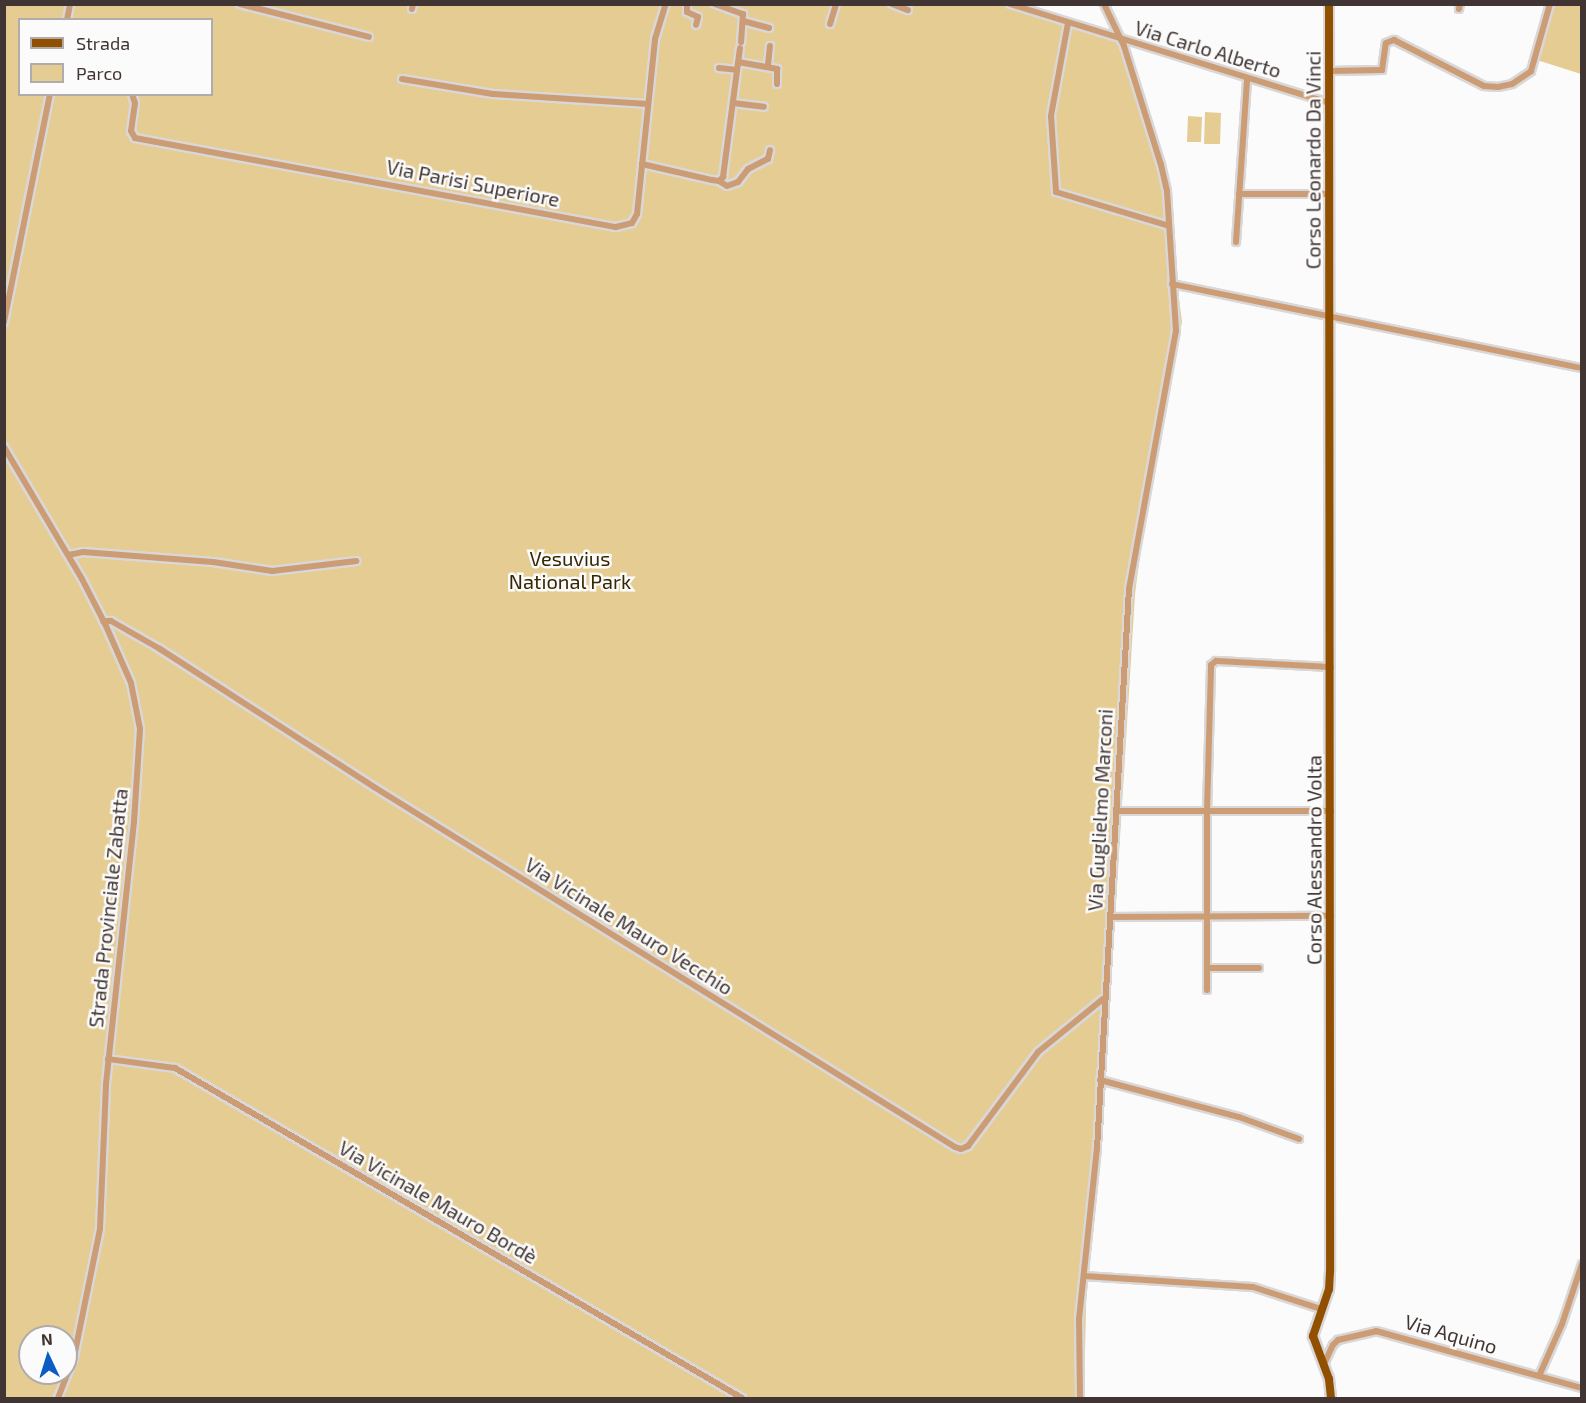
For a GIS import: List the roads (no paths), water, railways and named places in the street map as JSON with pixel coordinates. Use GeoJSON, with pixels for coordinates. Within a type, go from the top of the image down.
{"type":"FeatureCollection","features":[{"type":"Feature","properties":{"kind":"main road","name":"Corso Leonardo Da Vinci"},"geometry":{"type":"LineString","coordinates":[[1329,4],[1330,316]]}},
{"type":"Feature","properties":{"kind":"main road","name":"Corso Alessandro Volta"},"geometry":{"type":"LineString","coordinates":[[1330,316],[1330,1271],[1329,1289],[1313,1336],[1324,1364],[1331,1398]]}},
{"type":"Feature","properties":{"kind":"street"},"geometry":{"type":"LineString","coordinates":[[240,4],[369,37]]}},
{"type":"Feature","properties":{"kind":"street","name":"Via Parisi Superiore"},"geometry":{"type":"LineString","coordinates":[[133,96],[135,103],[131,131],[135,138],[616,226],[632,223],[637,214],[656,34],[666,4]]}},
{"type":"Feature","properties":{"kind":"street"},"geometry":{"type":"LineString","coordinates":[[715,4],[743,14],[724,170],[719,181]]}},
{"type":"Feature","properties":{"kind":"street"},"geometry":{"type":"LineString","coordinates":[[830,24],[836,4]]}},
{"type":"Feature","properties":{"kind":"street"},"geometry":{"type":"LineString","coordinates":[[892,4],[908,10]]}},
{"type":"Feature","properties":{"kind":"street","name":"Via Carlo Alberto"},"geometry":{"type":"LineString","coordinates":[[1010,4],[1329,103]]}},
{"type":"Feature","properties":{"kind":"street","name":"Via Guglielmo Marconi"},"geometry":{"type":"LineString","coordinates":[[1080,1398],[1079,1319],[1096,1149],[1103,999],[1129,589],[1176,331],[1167,191],[1161,165],[1120,39],[1104,4]]}},
{"type":"Feature","properties":{"kind":"street"},"geometry":{"type":"LineString","coordinates":[[1329,71],[1382,69],[1386,44],[1395,40],[1484,86],[1498,87],[1512,84],[1531,71],[1550,4]]}},
{"type":"Feature","properties":{"kind":"street"},"geometry":{"type":"LineString","coordinates":[[684,9],[698,16],[696,25]]}},
{"type":"Feature","properties":{"kind":"street"},"geometry":{"type":"LineString","coordinates":[[743,21],[769,28]]}},
{"type":"Feature","properties":{"kind":"street"},"geometry":{"type":"LineString","coordinates":[[1068,23],[1051,116],[1056,192],[1168,226]]}},
{"type":"Feature","properties":{"kind":"street"},"geometry":{"type":"LineString","coordinates":[[768,65],[770,46]]}},
{"type":"Feature","properties":{"kind":"street"},"geometry":{"type":"LineString","coordinates":[[738,62],[768,65],[777,69],[777,84]]}},
{"type":"Feature","properties":{"kind":"street"},"geometry":{"type":"LineString","coordinates":[[719,68],[737,70]]}},
{"type":"Feature","properties":{"kind":"street"},"geometry":{"type":"LineString","coordinates":[[1236,242],[1247,79]]}},
{"type":"Feature","properties":{"kind":"street"},"geometry":{"type":"LineString","coordinates":[[402,80],[493,94],[648,104]]}},
{"type":"Feature","properties":{"kind":"street"},"geometry":{"type":"LineString","coordinates":[[4,322],[50,96]]}},
{"type":"Feature","properties":{"kind":"street"},"geometry":{"type":"LineString","coordinates":[[733,103],[764,107]]}},
{"type":"Feature","properties":{"kind":"street"},"geometry":{"type":"LineString","coordinates":[[642,165],[719,181],[727,186],[738,182],[748,169],[768,159],[770,150]]}},
{"type":"Feature","properties":{"kind":"street"},"geometry":{"type":"LineString","coordinates":[[1239,194],[1329,194]]}},
{"type":"Feature","properties":{"kind":"street"},"geometry":{"type":"LineString","coordinates":[[1172,284],[1581,368]]}},
{"type":"Feature","properties":{"kind":"street","name":"Strada Provinciale Zabatta"},"geometry":{"type":"LineString","coordinates":[[4,447],[68,555],[103,621],[131,683],[140,729],[134,822],[108,1059],[106,1137],[96,1255],[74,1358],[58,1398]]}},
{"type":"Feature","properties":{"kind":"street"},"geometry":{"type":"LineString","coordinates":[[68,555],[83,552],[213,562],[272,571],[356,561]]}},
{"type":"Feature","properties":{"kind":"street","name":"Via Vicinale Mauro Vecchio"},"geometry":{"type":"LineString","coordinates":[[103,621],[111,621],[160,649],[384,793],[955,1147],[961,1149],[968,1146],[1038,1052],[1103,999]]}},
{"type":"Feature","properties":{"kind":"street"},"geometry":{"type":"LineString","coordinates":[[1207,990],[1206,811],[1211,665],[1216,661],[1330,667]]}},
{"type":"Feature","properties":{"kind":"street"},"geometry":{"type":"LineString","coordinates":[[1116,811],[1331,811]]}},
{"type":"Feature","properties":{"kind":"street"},"geometry":{"type":"LineString","coordinates":[[1110,917],[1331,916]]}},
{"type":"Feature","properties":{"kind":"street"},"geometry":{"type":"LineString","coordinates":[[1207,968],[1260,968]]}},
{"type":"Feature","properties":{"kind":"street","name":"Via Vicinale Mauro Bordè"},"geometry":{"type":"LineString","coordinates":[[108,1059],[175,1068],[742,1398]]}},
{"type":"Feature","properties":{"kind":"street"},"geometry":{"type":"LineString","coordinates":[[1100,1080],[1239,1117],[1299,1139]]}},
{"type":"Feature","properties":{"kind":"street"},"geometry":{"type":"LineString","coordinates":[[1539,1376],[1562,1324],[1581,1264]]}},
{"type":"Feature","properties":{"kind":"street"},"geometry":{"type":"LineString","coordinates":[[1083,1276],[1253,1287],[1321,1309]]}},
{"type":"Feature","properties":{"kind":"street","name":"Via Aquino"},"geometry":{"type":"LineString","coordinates":[[1324,1364],[1338,1340],[1376,1331],[1581,1388]]}},
{"type":"Feature","properties":{"kind":"park label","name":"Vesuvius National Park"},"geometry":{"type":"Point","coordinates":[570,570]}}]}
